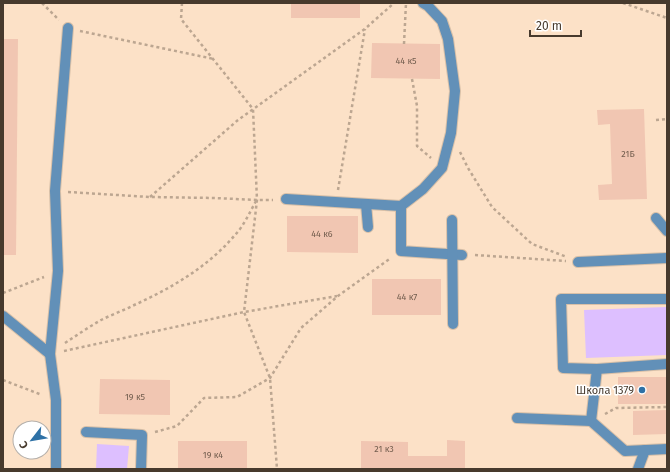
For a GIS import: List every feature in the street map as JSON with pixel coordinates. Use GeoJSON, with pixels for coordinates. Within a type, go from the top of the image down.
{"type":"FeatureCollection","features":[{"type":"Feature","properties":{"kind":"lane"},"geometry":{"type":"LineString","coordinates":[[286,199],[401,206],[423,189],[442,168],[451,133],[455,91],[448,39],[442,21],[428,6],[423,3]]}},
{"type":"Feature","properties":{"kind":"lane"},"geometry":{"type":"LineString","coordinates":[[56,469],[56,400],[50,354],[58,271],[55,191],[68,28]]}},
{"type":"Feature","properties":{"kind":"lane"},"geometry":{"type":"LineString","coordinates":[[366,204],[368,227]]}},
{"type":"Feature","properties":{"kind":"lane"},"geometry":{"type":"LineString","coordinates":[[401,206],[401,251],[457,255]]}},
{"type":"Feature","properties":{"kind":"lane"},"geometry":{"type":"LineString","coordinates":[[656,218],[667,231]]}},
{"type":"Feature","properties":{"kind":"lane"},"geometry":{"type":"LineString","coordinates":[[452,220],[457,255],[454,324]]}},
{"type":"Feature","properties":{"kind":"lane"},"geometry":{"type":"LineString","coordinates":[[578,262],[667,258]]}},
{"type":"Feature","properties":{"kind":"lane"},"geometry":{"type":"LineString","coordinates":[[667,299],[561,299],[563,368],[597,369],[667,364]]}},
{"type":"Feature","properties":{"kind":"lane"},"geometry":{"type":"LineString","coordinates":[[3,316],[50,354]]}},
{"type":"Feature","properties":{"kind":"lane"},"geometry":{"type":"LineString","coordinates":[[591,421],[597,369]]}},
{"type":"Feature","properties":{"kind":"lane"},"geometry":{"type":"LineString","coordinates":[[517,418],[591,421],[625,451],[667,449]]}},
{"type":"Feature","properties":{"kind":"lane"},"geometry":{"type":"LineString","coordinates":[[86,432],[142,435],[141,469]]}},
{"type":"Feature","properties":{"kind":"lane"},"geometry":{"type":"LineString","coordinates":[[638,469],[645,450]]}},
{"type":"Feature","properties":{"kind":"path"},"geometry":{"type":"LineString","coordinates":[[42,3],[68,28],[214,59]]}},
{"type":"Feature","properties":{"kind":"path"},"geometry":{"type":"LineString","coordinates":[[182,3],[181,19],[253,109],[257,200],[244,312],[270,378],[277,469]]}},
{"type":"Feature","properties":{"kind":"path"},"geometry":{"type":"LineString","coordinates":[[150,197],[238,120],[366,28],[394,3]]}},
{"type":"Feature","properties":{"kind":"path"},"geometry":{"type":"LineString","coordinates":[[404,44],[406,3]]}},
{"type":"Feature","properties":{"kind":"path"},"geometry":{"type":"LineString","coordinates":[[623,3],[667,18]]}},
{"type":"Feature","properties":{"kind":"path"},"geometry":{"type":"LineString","coordinates":[[336,202],[366,28]]}},
{"type":"Feature","properties":{"kind":"path"},"geometry":{"type":"LineString","coordinates":[[412,79],[417,106],[417,146],[442,168]]}},
{"type":"Feature","properties":{"kind":"path"},"geometry":{"type":"LineString","coordinates":[[656,120],[667,119]]}},
{"type":"Feature","properties":{"kind":"path"},"geometry":{"type":"LineString","coordinates":[[451,133],[468,168],[492,207],[532,244],[578,262]]}},
{"type":"Feature","properties":{"kind":"path"},"geometry":{"type":"LineString","coordinates":[[55,191],[150,197],[257,200]]}},
{"type":"Feature","properties":{"kind":"path"},"geometry":{"type":"LineString","coordinates":[[50,354],[77,334],[96,323],[166,289],[194,272],[213,257],[236,234],[257,200]]}},
{"type":"Feature","properties":{"kind":"path"},"geometry":{"type":"LineString","coordinates":[[142,435],[177,426],[204,398],[237,397],[270,378],[301,328],[338,296],[401,251]]}},
{"type":"Feature","properties":{"kind":"path"},"geometry":{"type":"LineString","coordinates":[[457,255],[500,256],[578,262]]}},
{"type":"Feature","properties":{"kind":"path"},"geometry":{"type":"LineString","coordinates":[[3,293],[58,271]]}},
{"type":"Feature","properties":{"kind":"path"},"geometry":{"type":"LineString","coordinates":[[50,354],[244,312],[338,296]]}},
{"type":"Feature","properties":{"kind":"path"},"geometry":{"type":"LineString","coordinates":[[3,380],[56,400]]}},
{"type":"Feature","properties":{"kind":"path"},"geometry":{"type":"LineString","coordinates":[[591,421],[616,408],[667,407]]}},
{"type":"Feature","properties":{"kind":"shaded area"},"geometry":{"type":"Polygon","coordinates":[[[666,307],[667,355],[586,358],[584,310],[666,307]]]}},
{"type":"Feature","properties":{"kind":"shaded area"},"geometry":{"type":"Polygon","coordinates":[[[97,444],[129,446],[127,469],[96,469],[97,444]]]}},
{"type":"Feature","properties":{"kind":"building"},"geometry":{"type":"Polygon","coordinates":[[[291,3],[360,3],[360,18],[291,18],[291,3]]]}},
{"type":"Feature","properties":{"kind":"building"},"geometry":{"type":"Polygon","coordinates":[[[3,39],[18,39],[16,255],[3,255],[3,39]]]}},
{"type":"Feature","properties":{"kind":"building"},"geometry":{"type":"Polygon","coordinates":[[[372,43],[440,44],[440,79],[371,78],[372,43]]]}},
{"type":"Feature","properties":{"kind":"building"},"geometry":{"type":"Polygon","coordinates":[[[644,109],[647,199],[599,200],[598,185],[612,184],[610,124],[598,125],[597,110],[644,109]]]}},
{"type":"Feature","properties":{"kind":"building"},"geometry":{"type":"Polygon","coordinates":[[[287,216],[358,216],[358,253],[287,252],[287,216]]]}},
{"type":"Feature","properties":{"kind":"building"},"geometry":{"type":"Polygon","coordinates":[[[372,279],[441,279],[441,315],[372,315],[372,279]]]}},
{"type":"Feature","properties":{"kind":"building","name":"Школа 1379"},"geometry":{"type":"Polygon","coordinates":[[[618,377],[667,377],[667,404],[618,404],[618,377]]]}},
{"type":"Feature","properties":{"kind":"building"},"geometry":{"type":"Polygon","coordinates":[[[100,379],[170,380],[170,415],[99,414],[100,379]]]}},
{"type":"Feature","properties":{"kind":"building"},"geometry":{"type":"Polygon","coordinates":[[[667,410],[667,434],[633,435],[633,411],[667,410]]]}},
{"type":"Feature","properties":{"kind":"building"},"geometry":{"type":"Polygon","coordinates":[[[447,440],[465,441],[465,469],[361,469],[361,441],[408,442],[408,456],[447,456],[447,440]]]}},
{"type":"Feature","properties":{"kind":"building"},"geometry":{"type":"Polygon","coordinates":[[[178,441],[247,441],[247,469],[178,469],[178,441]]]}},
{"type":"Feature","properties":{"kind":"place","name":"Школа 1379"},"geometry":{"type":"Point","coordinates":[642,390]}}]}
